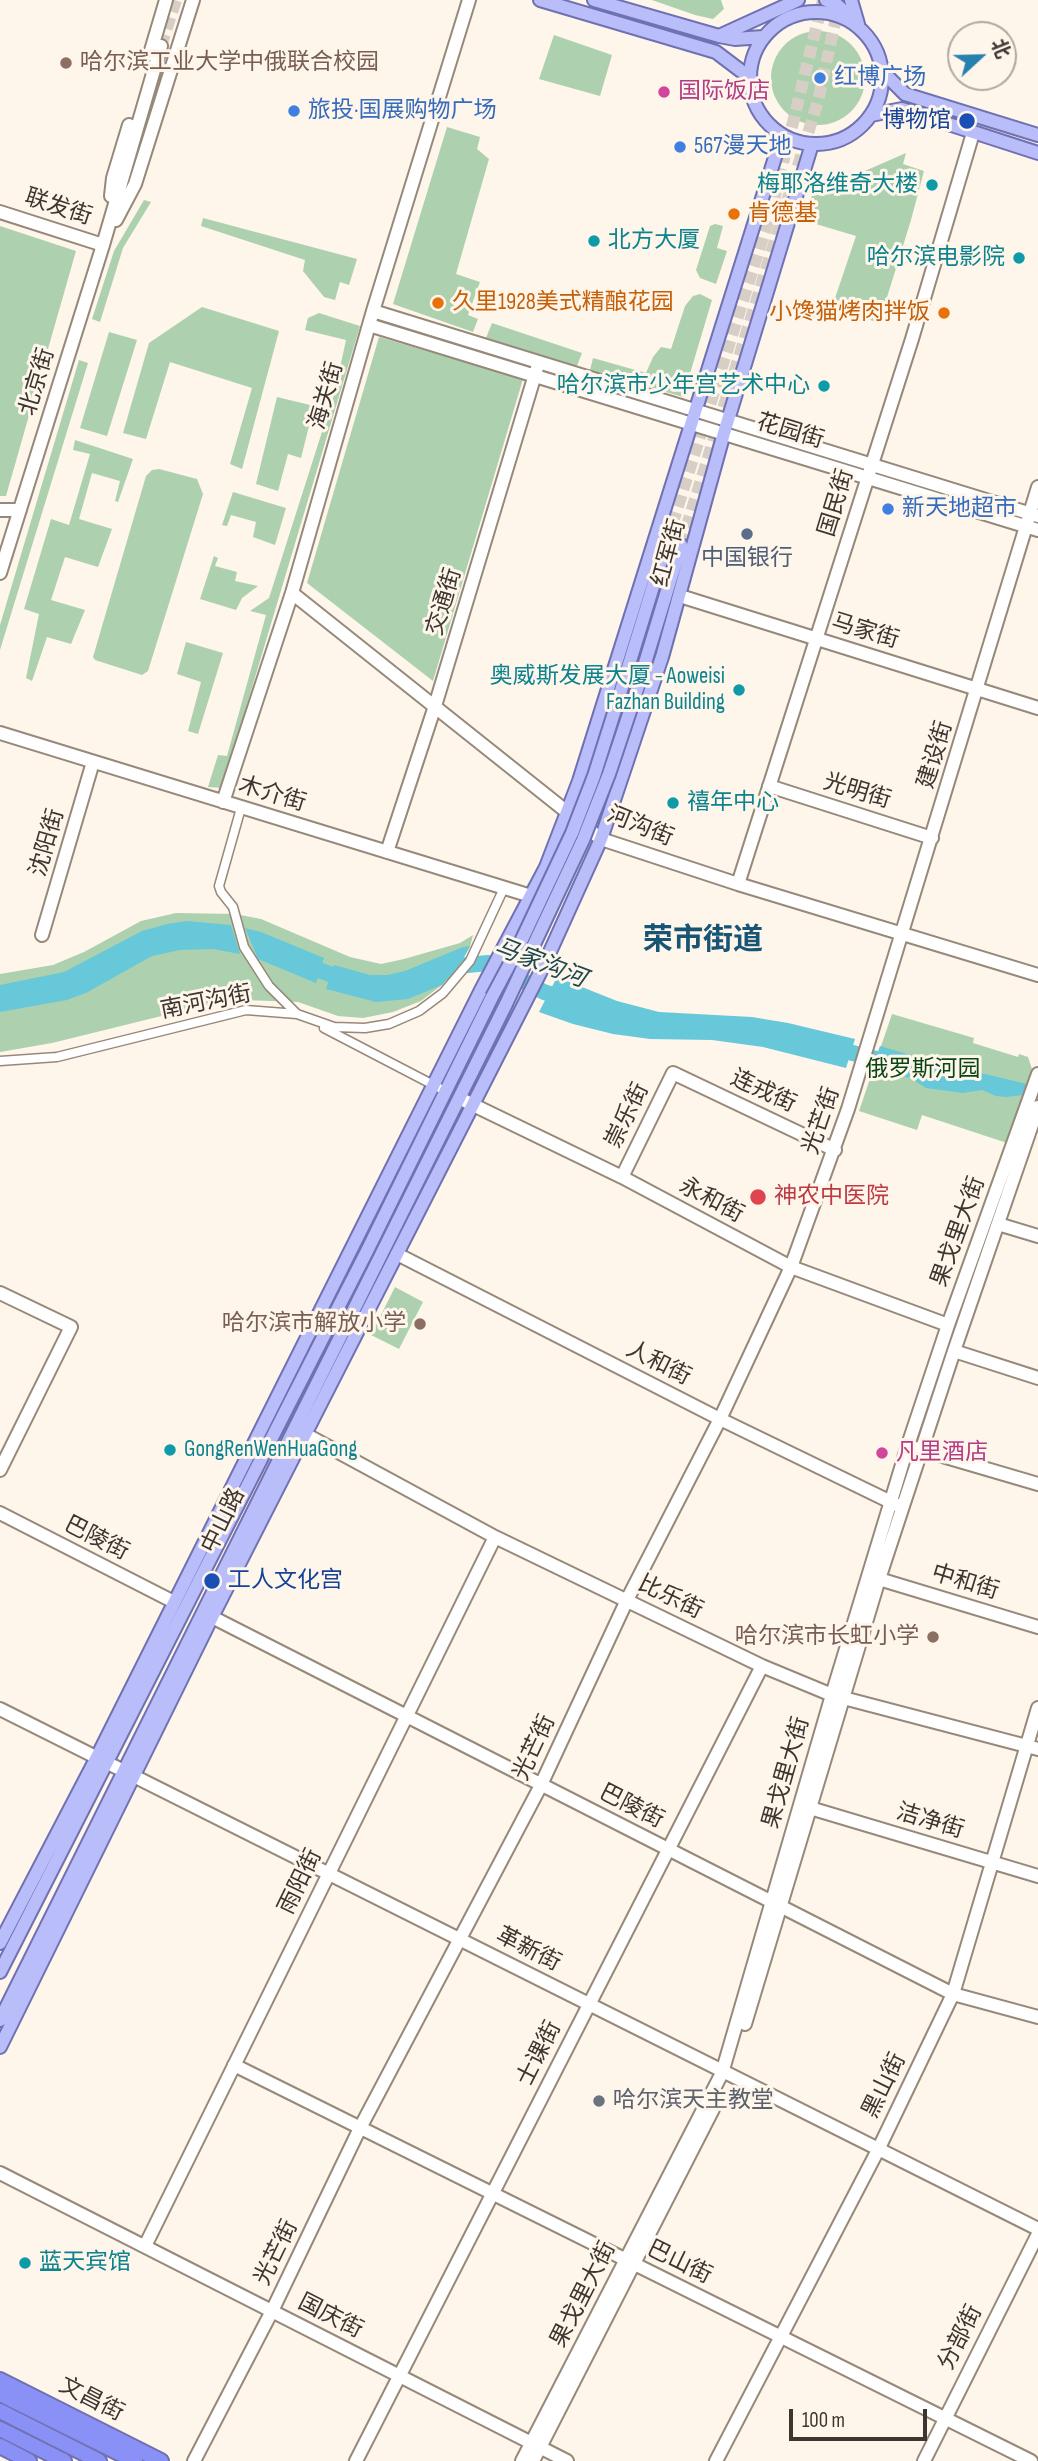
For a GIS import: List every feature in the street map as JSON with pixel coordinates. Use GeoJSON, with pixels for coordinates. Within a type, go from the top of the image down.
{"type":"FeatureCollection","features":[{"type":"Feature","properties":{"kind":"highway","name":"文昌街"},"geometry":{"type":"LineString","coordinates":[[0,2380],[161,2461]]}},
{"type":"Feature","properties":{"kind":"highway"},"geometry":{"type":"LineString","coordinates":[[0,2394],[135,2461]]}},
{"type":"Feature","properties":{"kind":"highway"},"geometry":{"type":"LineString","coordinates":[[0,2411],[99,2461]]}},
{"type":"Feature","properties":{"kind":"highway"},"geometry":{"type":"LineString","coordinates":[[0,2429],[64,2461]]}},
{"type":"Feature","properties":{"kind":"highway"},"geometry":{"type":"LineString","coordinates":[[0,2446],[29,2461]]}},
{"type":"Feature","properties":{"kind":"main road"},"geometry":{"type":"LineString","coordinates":[[540,0],[716,52],[749,77]]}},
{"type":"Feature","properties":{"kind":"main road"},"geometry":{"type":"LineString","coordinates":[[594,0],[719,36],[748,39],[763,37]]}},
{"type":"Feature","properties":{"kind":"main road"},"geometry":{"type":"LineString","coordinates":[[719,36],[798,0]]}},
{"type":"Feature","properties":{"kind":"main road"},"geometry":{"type":"LineString","coordinates":[[826,0],[848,15],[859,27],[875,47],[882,71],[881,91],[871,115],[849,136],[830,143],[812,144],[800,143],[782,135],[765,120],[753,100],[749,77],[753,56],[763,37],[783,20],[808,6],[835,14],[859,27]]}},
{"type":"Feature","properties":{"kind":"main road"},"geometry":{"type":"LineString","coordinates":[[851,0],[859,27]]}},
{"type":"Feature","properties":{"kind":"main road"},"geometry":{"type":"LineString","coordinates":[[882,71],[905,94],[1038,135]]}},
{"type":"Feature","properties":{"kind":"main road"},"geometry":{"type":"LineString","coordinates":[[871,115],[902,109],[1038,153]]}},
{"type":"Feature","properties":{"kind":"main road","name":"红军街"},"geometry":{"type":"LineString","coordinates":[[511,949],[568,812],[782,135]]}},
{"type":"Feature","properties":{"kind":"main road","name":"红军街"},"geometry":{"type":"LineString","coordinates":[[129,1773],[212,1617],[544,965],[601,839],[663,657],[726,427],[812,144]]}},
{"type":"Feature","properties":{"kind":"main road","name":"红军街"},"geometry":{"type":"LineString","coordinates":[[487,994],[572,833],[594,776],[667,541]]}},
{"type":"Feature","properties":{"kind":"main road","name":"红军街"},"geometry":{"type":"LineString","coordinates":[[506,1004],[602,794],[681,545]]}},
{"type":"Feature","properties":{"kind":"main road"},"geometry":{"type":"LineString","coordinates":[[641,674],[663,657]]}},
{"type":"Feature","properties":{"kind":"main road"},"geometry":{"type":"LineString","coordinates":[[529,958],[565,916]]}},
{"type":"Feature","properties":{"kind":"main road","name":"中山路"},"geometry":{"type":"LineString","coordinates":[[0,1972],[102,1759],[261,1461],[487,994]]}},
{"type":"Feature","properties":{"kind":"main road","name":"中山路"},"geometry":{"type":"LineString","coordinates":[[0,2020],[129,1773],[506,1004]]}},
{"type":"Feature","properties":{"kind":"main road"},"geometry":{"type":"LineString","coordinates":[[0,1943],[102,1759],[174,1602],[440,1088]]}},
{"type":"Feature","properties":{"kind":"main road"},"geometry":{"type":"LineString","coordinates":[[0,2047],[129,1773]]}},
{"type":"Feature","properties":{"kind":"street","name":"北京街"},"geometry":{"type":"LineString","coordinates":[[103,245],[113,178],[166,0]]}},
{"type":"Feature","properties":{"kind":"street","name":"北京街"},"geometry":{"type":"LineString","coordinates":[[103,245],[135,184],[193,0]]}},
{"type":"Feature","properties":{"kind":"street","name":"海关街"},"geometry":{"type":"LineString","coordinates":[[223,802],[292,593],[369,325],[469,0]]}},
{"type":"Feature","properties":{"kind":"street","name":"北京街"},"geometry":{"type":"LineString","coordinates":[[0,573],[103,245],[161,46]]}},
{"type":"Feature","properties":{"kind":"street","name":"国民街"},"geometry":{"type":"LineString","coordinates":[[738,884],[912,340],[973,133]]}},
{"type":"Feature","properties":{"kind":"street","name":"联发街"},"geometry":{"type":"LineString","coordinates":[[0,212],[103,245]]}},
{"type":"Feature","properties":{"kind":"street","name":"花园街"},"geometry":{"type":"LineString","coordinates":[[373,312],[539,362],[694,417],[1033,521]]}},
{"type":"Feature","properties":{"kind":"street","name":"花园街"},"geometry":{"type":"LineString","coordinates":[[369,325],[535,376],[694,417]]}},
{"type":"Feature","properties":{"kind":"street","name":"交通街"},"geometry":{"type":"LineString","coordinates":[[387,852],[435,706],[539,362]]}},
{"type":"Feature","properties":{"kind":"street","name":"建设街"},"geometry":{"type":"LineString","coordinates":[[872,1035],[978,689],[1033,521],[1038,487]]}},
{"type":"Feature","properties":{"kind":"street"},"geometry":{"type":"LineString","coordinates":[[0,510],[20,510]]}},
{"type":"Feature","properties":{"kind":"street","name":"河沟街"},"geometry":{"type":"LineString","coordinates":[[292,593],[601,839],[738,884],[1038,975]]}},
{"type":"Feature","properties":{"kind":"street","name":"马家街"},"geometry":{"type":"LineString","coordinates":[[680,596],[1038,708]]}},
{"type":"Feature","properties":{"kind":"street","name":"木介街"},"geometry":{"type":"LineString","coordinates":[[0,733],[531,896]]}},
{"type":"Feature","properties":{"kind":"street","name":"沈阳街"},"geometry":{"type":"LineString","coordinates":[[42,935],[93,762]]}},
{"type":"Feature","properties":{"kind":"street","name":"光明街"},"geometry":{"type":"LineString","coordinates":[[769,786],[932,838]]}},
{"type":"Feature","properties":{"kind":"street"},"geometry":{"type":"LineString","coordinates":[[242,807],[219,886],[235,914],[244,947],[269,986],[297,1014],[334,1027],[365,1028],[389,1024],[419,1011],[443,993],[470,961],[504,888]]}},
{"type":"Feature","properties":{"kind":"street","name":"南河沟街"},"geometry":{"type":"LineString","coordinates":[[0,1061],[57,1057],[246,1010],[297,1014],[440,1088]]}},
{"type":"Feature","properties":{"kind":"street","name":"光芒街"},"geometry":{"type":"LineString","coordinates":[[194,2461],[272,2311],[360,2128],[541,1785],[627,1601],[720,1419],[791,1267],[835,1150],[872,1035]]}},
{"type":"Feature","properties":{"kind":"street","name":"连戎街"},"geometry":{"type":"LineString","coordinates":[[673,1073],[835,1150]]}},
{"type":"Feature","properties":{"kind":"street","name":"崇乐街"},"geometry":{"type":"LineString","coordinates":[[622,1177],[673,1073]]}},
{"type":"Feature","properties":{"kind":"street","name":"果戈里大街"},"geometry":{"type":"LineString","coordinates":[[522,2461],[535,2445],[726,2075],[896,1505],[921,1450],[998,1224],[1038,1074]]}},
{"type":"Feature","properties":{"kind":"street","name":"永和街"},"geometry":{"type":"LineString","coordinates":[[461,1099],[622,1177],[791,1267],[948,1325]]}},
{"type":"Feature","properties":{"kind":"street","name":"果戈里大街"},"geometry":{"type":"LineString","coordinates":[[776,1904],[810,1808],[838,1696],[879,1579],[908,1446],[948,1325],[1019,1144],[1038,1107]]}},
{"type":"Feature","properties":{"kind":"street"},"geometry":{"type":"LineString","coordinates":[[998,1224],[1038,1236]]}},
{"type":"Feature","properties":{"kind":"street","name":"人和街"},"geometry":{"type":"LineString","coordinates":[[397,1254],[720,1419],[896,1505]]}},
{"type":"Feature","properties":{"kind":"street"},"geometry":{"type":"LineString","coordinates":[[0,1293],[72,1327],[0,1470]]}},
{"type":"Feature","properties":{"kind":"street"},"geometry":{"type":"LineString","coordinates":[[954,1351],[1038,1378]]}},
{"type":"Feature","properties":{"kind":"street","name":"比乐街"},"geometry":{"type":"LineString","coordinates":[[305,1434],[495,1537],[762,1666],[838,1696],[1032,1748]]}},
{"type":"Feature","properties":{"kind":"street"},"geometry":{"type":"LineString","coordinates":[[908,1446],[1038,1484]]}},
{"type":"Feature","properties":{"kind":"street","name":"巴陵街"},"geometry":{"type":"LineString","coordinates":[[0,1513],[174,1602]]}},
{"type":"Feature","properties":{"kind":"street","name":"雨阳街"},"geometry":{"type":"LineString","coordinates":[[145,2246],[495,1537]]}},
{"type":"Feature","properties":{"kind":"street","name":"中和街"},"geometry":{"type":"LineString","coordinates":[[879,1579],[1038,1627]]}},
{"type":"Feature","properties":{"kind":"street","name":"巴陵街"},"geometry":{"type":"LineString","coordinates":[[212,1617],[953,1994],[1038,2017]]}},
{"type":"Feature","properties":{"kind":"street","name":"士课街"},"geometry":{"type":"LineString","coordinates":[[356,2461],[762,1666]]}},
{"type":"Feature","properties":{"kind":"street","name":"黑山街"},"geometry":{"type":"LineString","coordinates":[[716,2461],[878,2150],[953,1994],[992,1862],[1032,1748],[1038,1708]]}},
{"type":"Feature","properties":{"kind":"street","name":"革新街"},"geometry":{"type":"LineString","coordinates":[[0,1709],[1038,2232]]}},
{"type":"Feature","properties":{"kind":"street","name":"洁净街"},"geometry":{"type":"LineString","coordinates":[[810,1808],[1038,1876]]}},
{"type":"Feature","properties":{"kind":"street","name":"巴山街"},"geometry":{"type":"LineString","coordinates":[[234,2065],[1031,2461]]}},
{"type":"Feature","properties":{"kind":"street","name":"国庆街"},"geometry":{"type":"LineString","coordinates":[[0,2173],[567,2461]]}},
{"type":"Feature","properties":{"kind":"street","name":"分部街"},"geometry":{"type":"LineString","coordinates":[[924,2461],[1038,2232]]}},
{"type":"Feature","properties":{"kind":"street","name":"果戈里大街"},"geometry":{"type":"LineString","coordinates":[[533,2461],[535,2445]]}},
{"type":"Feature","properties":{"kind":"green space"},"geometry":{"type":"Polygon","coordinates":[[[652,0],[721,0],[724,9],[713,19],[652,0]]]}},
{"type":"Feature","properties":{"kind":"green space"},"geometry":{"type":"Polygon","coordinates":[[[809,31],[827,31],[852,44],[862,60],[865,78],[862,96],[852,112],[827,125],[809,125],[784,112],[771,87],[771,69],[784,44],[809,31]]]}},
{"type":"Feature","properties":{"kind":"green space"},"geometry":{"type":"Polygon","coordinates":[[[554,35],[612,55],[600,96],[539,79],[554,35]]]}},
{"type":"Feature","properties":{"kind":"green space"},"geometry":{"type":"Polygon","coordinates":[[[447,127],[480,137],[477,149],[489,159],[456,274],[480,282],[468,315],[478,319],[473,332],[393,304],[447,127]]]}},
{"type":"Feature","properties":{"kind":"green space"},"geometry":{"type":"Polygon","coordinates":[[[906,153],[903,164],[924,171],[879,323],[832,307],[856,236],[806,221],[812,194],[906,153]]]}},
{"type":"Feature","properties":{"kind":"green space"},"geometry":{"type":"Polygon","coordinates":[[[144,200],[151,202],[123,248],[100,322],[92,319],[114,251],[144,200]]]}},
{"type":"Feature","properties":{"kind":"green space"},"geometry":{"type":"Polygon","coordinates":[[[203,218],[357,259],[349,285],[340,282],[335,300],[324,297],[303,271],[305,260],[201,226],[203,218]]]}},
{"type":"Feature","properties":{"kind":"green space"},"geometry":{"type":"Polygon","coordinates":[[[0,226],[76,251],[6,496],[0,496],[0,226]]]}},
{"type":"Feature","properties":{"kind":"green space"},"geometry":{"type":"Polygon","coordinates":[[[710,226],[723,226],[717,248],[727,251],[716,284],[700,278],[696,270],[710,226]]]}},
{"type":"Feature","properties":{"kind":"green space"},"geometry":{"type":"Polygon","coordinates":[[[700,294],[712,300],[683,397],[590,370],[593,358],[646,373],[661,347],[671,349],[685,306],[693,296],[700,294]]]}},
{"type":"Feature","properties":{"kind":"green space"},"geometry":{"type":"Polygon","coordinates":[[[202,307],[279,331],[242,469],[230,464],[252,388],[170,362],[146,439],[123,433],[149,343],[202,307]]]}},
{"type":"Feature","properties":{"kind":"green space"},"geometry":{"type":"Polygon","coordinates":[[[319,313],[360,326],[222,788],[208,787],[218,755],[227,756],[266,615],[250,611],[269,598],[335,391],[346,340],[305,330],[308,318],[319,313]]]}},
{"type":"Feature","properties":{"kind":"green space"},"geometry":{"type":"Polygon","coordinates":[[[492,323],[582,353],[577,366],[486,338],[492,323]]]}},
{"type":"Feature","properties":{"kind":"green space"},"geometry":{"type":"Polygon","coordinates":[[[109,332],[137,340],[107,436],[80,428],[109,332]]]}},
{"type":"Feature","properties":{"kind":"green space"},"geometry":{"type":"Polygon","coordinates":[[[379,337],[523,379],[433,681],[307,583],[379,337]]]}},
{"type":"Feature","properties":{"kind":"green space"},"geometry":{"type":"Polygon","coordinates":[[[79,360],[88,363],[0,650],[0,625],[79,360]]]}},
{"type":"Feature","properties":{"kind":"green space"},"geometry":{"type":"Polygon","coordinates":[[[277,397],[314,406],[301,458],[288,454],[278,491],[256,484],[277,397]]]}},
{"type":"Feature","properties":{"kind":"green space"},"geometry":{"type":"Polygon","coordinates":[[[75,440],[133,459],[118,502],[115,501],[120,481],[92,473],[79,519],[112,529],[98,567],[65,557],[51,600],[85,610],[71,644],[47,637],[32,681],[26,678],[39,614],[24,609],[51,519],[69,525],[90,454],[73,450],[75,440]]]}},
{"type":"Feature","properties":{"kind":"green space"},"geometry":{"type":"Polygon","coordinates":[[[159,469],[197,479],[203,494],[148,671],[142,675],[95,660],[93,657],[146,476],[152,470],[159,469]]]}},
{"type":"Feature","properties":{"kind":"green space"},"geometry":{"type":"Polygon","coordinates":[[[233,492],[286,508],[275,545],[253,537],[256,522],[231,515],[227,526],[222,525],[233,492]]]}},
{"type":"Feature","properties":{"kind":"green space"},"geometry":{"type":"Polygon","coordinates":[[[214,556],[218,558],[215,566],[237,572],[235,581],[258,586],[242,598],[236,610],[200,599],[214,556]]]}},
{"type":"Feature","properties":{"kind":"green space"},"geometry":{"type":"Polygon","coordinates":[[[186,642],[223,653],[198,734],[188,731],[201,682],[177,674],[186,642]]]}},
{"type":"Feature","properties":{"kind":"green space"},"geometry":{"type":"Polygon","coordinates":[[[176,913],[235,914],[261,919],[350,957],[381,964],[460,943],[473,935],[470,947],[454,973],[442,985],[421,1001],[393,1012],[363,1018],[338,1016],[298,1002],[243,1000],[190,1009],[52,1043],[0,1052],[0,974],[53,965],[84,952],[141,921],[176,913]]]}},
{"type":"Feature","properties":{"kind":"green space","name":"俄罗斯河园"},"geometry":{"type":"Polygon","coordinates":[[[892,1014],[974,1038],[973,1043],[1018,1057],[1019,1054],[1028,1057],[1032,1069],[1007,1143],[922,1115],[917,1130],[859,1111],[892,1014]]]}},
{"type":"Feature","properties":{"kind":"green space"},"geometry":{"type":"Polygon","coordinates":[[[395,1287],[423,1302],[399,1349],[371,1335],[395,1287]]]}},
{"type":"Feature","properties":{"kind":"water"},"geometry":{"type":"Polygon","coordinates":[[[187,921],[231,925],[240,954],[213,949],[180,950],[152,956],[86,993],[67,1000],[0,1012],[0,985],[64,972],[142,931],[187,921]]]}},
{"type":"Feature","properties":{"kind":"water"},"geometry":{"type":"Polygon","coordinates":[[[245,928],[324,958],[316,983],[258,959],[245,928]]]}},
{"type":"Feature","properties":{"kind":"water"},"geometry":{"type":"Polygon","coordinates":[[[470,946],[462,961],[442,985],[408,999],[376,1002],[326,989],[334,965],[370,975],[387,975],[405,971],[470,946]]]}},
{"type":"Feature","properties":{"kind":"water"},"geometry":{"type":"Polygon","coordinates":[[[557,977],[617,1001],[659,1012],[752,1017],[855,1039],[846,1068],[763,1047],[712,1040],[650,1039],[613,1034],[539,1012],[557,977]]]}},
{"type":"Feature","properties":{"kind":"water"},"geometry":{"type":"Polygon","coordinates":[[[880,1046],[941,1064],[950,1073],[968,1070],[1027,1084],[1023,1095],[1006,1097],[982,1090],[963,1093],[926,1088],[901,1076],[872,1081],[868,1079],[880,1046]]]}},
{"type":"Feature","properties":{"kind":"waterway","name":"马家沟河"},"geometry":{"type":"LineString","coordinates":[[300,963],[351,982]]}},
{"type":"Feature","properties":{"kind":"waterway","name":"马家沟河"},"geometry":{"type":"LineString","coordinates":[[439,973],[457,966],[488,963],[544,992],[568,1000]]}},
{"type":"Feature","properties":{"kind":"waterway","name":"马家沟河"},"geometry":{"type":"LineString","coordinates":[[833,1048],[896,1064]]}},
{"type":"Feature","properties":{"kind":"tunnel"},"geometry":{"type":"LineString","coordinates":[[161,46],[176,0]]}},
{"type":"Feature","properties":{"kind":"tunnel"},"geometry":{"type":"LineString","coordinates":[[667,541],[771,212],[823,0]]}},
{"type":"Feature","properties":{"kind":"tunnel"},"geometry":{"type":"LineString","coordinates":[[681,545],[818,101],[840,0]]}},
{"type":"Feature","properties":{"kind":"place","name":"哈尔滨工业大学中俄联合校园"},"geometry":{"type":"Point","coordinates":[66,63]}},
{"type":"Feature","properties":{"kind":"place","name":"红博广场"},"geometry":{"type":"Point","coordinates":[820,78]}},
{"type":"Feature","properties":{"kind":"place","name":"国际饭店"},"geometry":{"type":"Point","coordinates":[664,92]}},
{"type":"Feature","properties":{"kind":"place","name":"旅投·国展购物广场"},"geometry":{"type":"Point","coordinates":[294,111]}},
{"type":"Feature","properties":{"kind":"place","name":"博物馆"},"geometry":{"type":"Point","coordinates":[967,121]}},
{"type":"Feature","properties":{"kind":"place","name":"567漫天地"},"geometry":{"type":"Point","coordinates":[680,147]}},
{"type":"Feature","properties":{"kind":"place","name":"梅耶洛维奇大楼"},"geometry":{"type":"Point","coordinates":[932,185]}},
{"type":"Feature","properties":{"kind":"place","name":"肯德基"},"geometry":{"type":"Point","coordinates":[734,214]}},
{"type":"Feature","properties":{"kind":"place","name":"北方大厦"},"geometry":{"type":"Point","coordinates":[594,241]}},
{"type":"Feature","properties":{"kind":"place","name":"哈尔滨电影院"},"geometry":{"type":"Point","coordinates":[1019,258]}},
{"type":"Feature","properties":{"kind":"place","name":"久里1928美式精酿花园"},"geometry":{"type":"Point","coordinates":[438,303]}},
{"type":"Feature","properties":{"kind":"place","name":"小馋猫烤肉拌饭"},"geometry":{"type":"Point","coordinates":[944,313]}},
{"type":"Feature","properties":{"kind":"place","name":"哈尔滨市少年宫艺术中心"},"geometry":{"type":"Point","coordinates":[824,386]}},
{"type":"Feature","properties":{"kind":"place","name":"新天地超市"},"geometry":{"type":"Point","coordinates":[888,509]}},
{"type":"Feature","properties":{"kind":"place","name":"中国银行"},"geometry":{"type":"Point","coordinates":[747,534]}},
{"type":"Feature","properties":{"kind":"place","name":"奥威斯发展大厦 - Aoweisi Fazhan Building"},"geometry":{"type":"Point","coordinates":[739,690]}},
{"type":"Feature","properties":{"kind":"place","name":"禧年中心"},"geometry":{"type":"Point","coordinates":[673,803]}},
{"type":"Feature","properties":{"kind":"place","name":"神农中医院"},"geometry":{"type":"Point","coordinates":[758,1197]}},
{"type":"Feature","properties":{"kind":"place","name":"哈尔滨市解放小学"},"geometry":{"type":"Point","coordinates":[420,1324]}},
{"type":"Feature","properties":{"kind":"place","name":"GongRenWenHuaGong"},"geometry":{"type":"Point","coordinates":[170,1450]}},
{"type":"Feature","properties":{"kind":"place","name":"凡里酒店"},"geometry":{"type":"Point","coordinates":[882,1453]}},
{"type":"Feature","properties":{"kind":"place","name":"工人文化宫"},"geometry":{"type":"Point","coordinates":[212,1581]}},
{"type":"Feature","properties":{"kind":"place","name":"哈尔滨市长虹小学"},"geometry":{"type":"Point","coordinates":[933,1637]}},
{"type":"Feature","properties":{"kind":"place","name":"哈尔滨天主教堂"},"geometry":{"type":"Point","coordinates":[599,2101]}},
{"type":"Feature","properties":{"kind":"place","name":"蓝天宾馆"},"geometry":{"type":"Point","coordinates":[25,2263]}},
{"type":"Feature","properties":{"kind":"district","name":"荣市街道"},"geometry":{"type":"Point","coordinates":[703,941]}}]}
